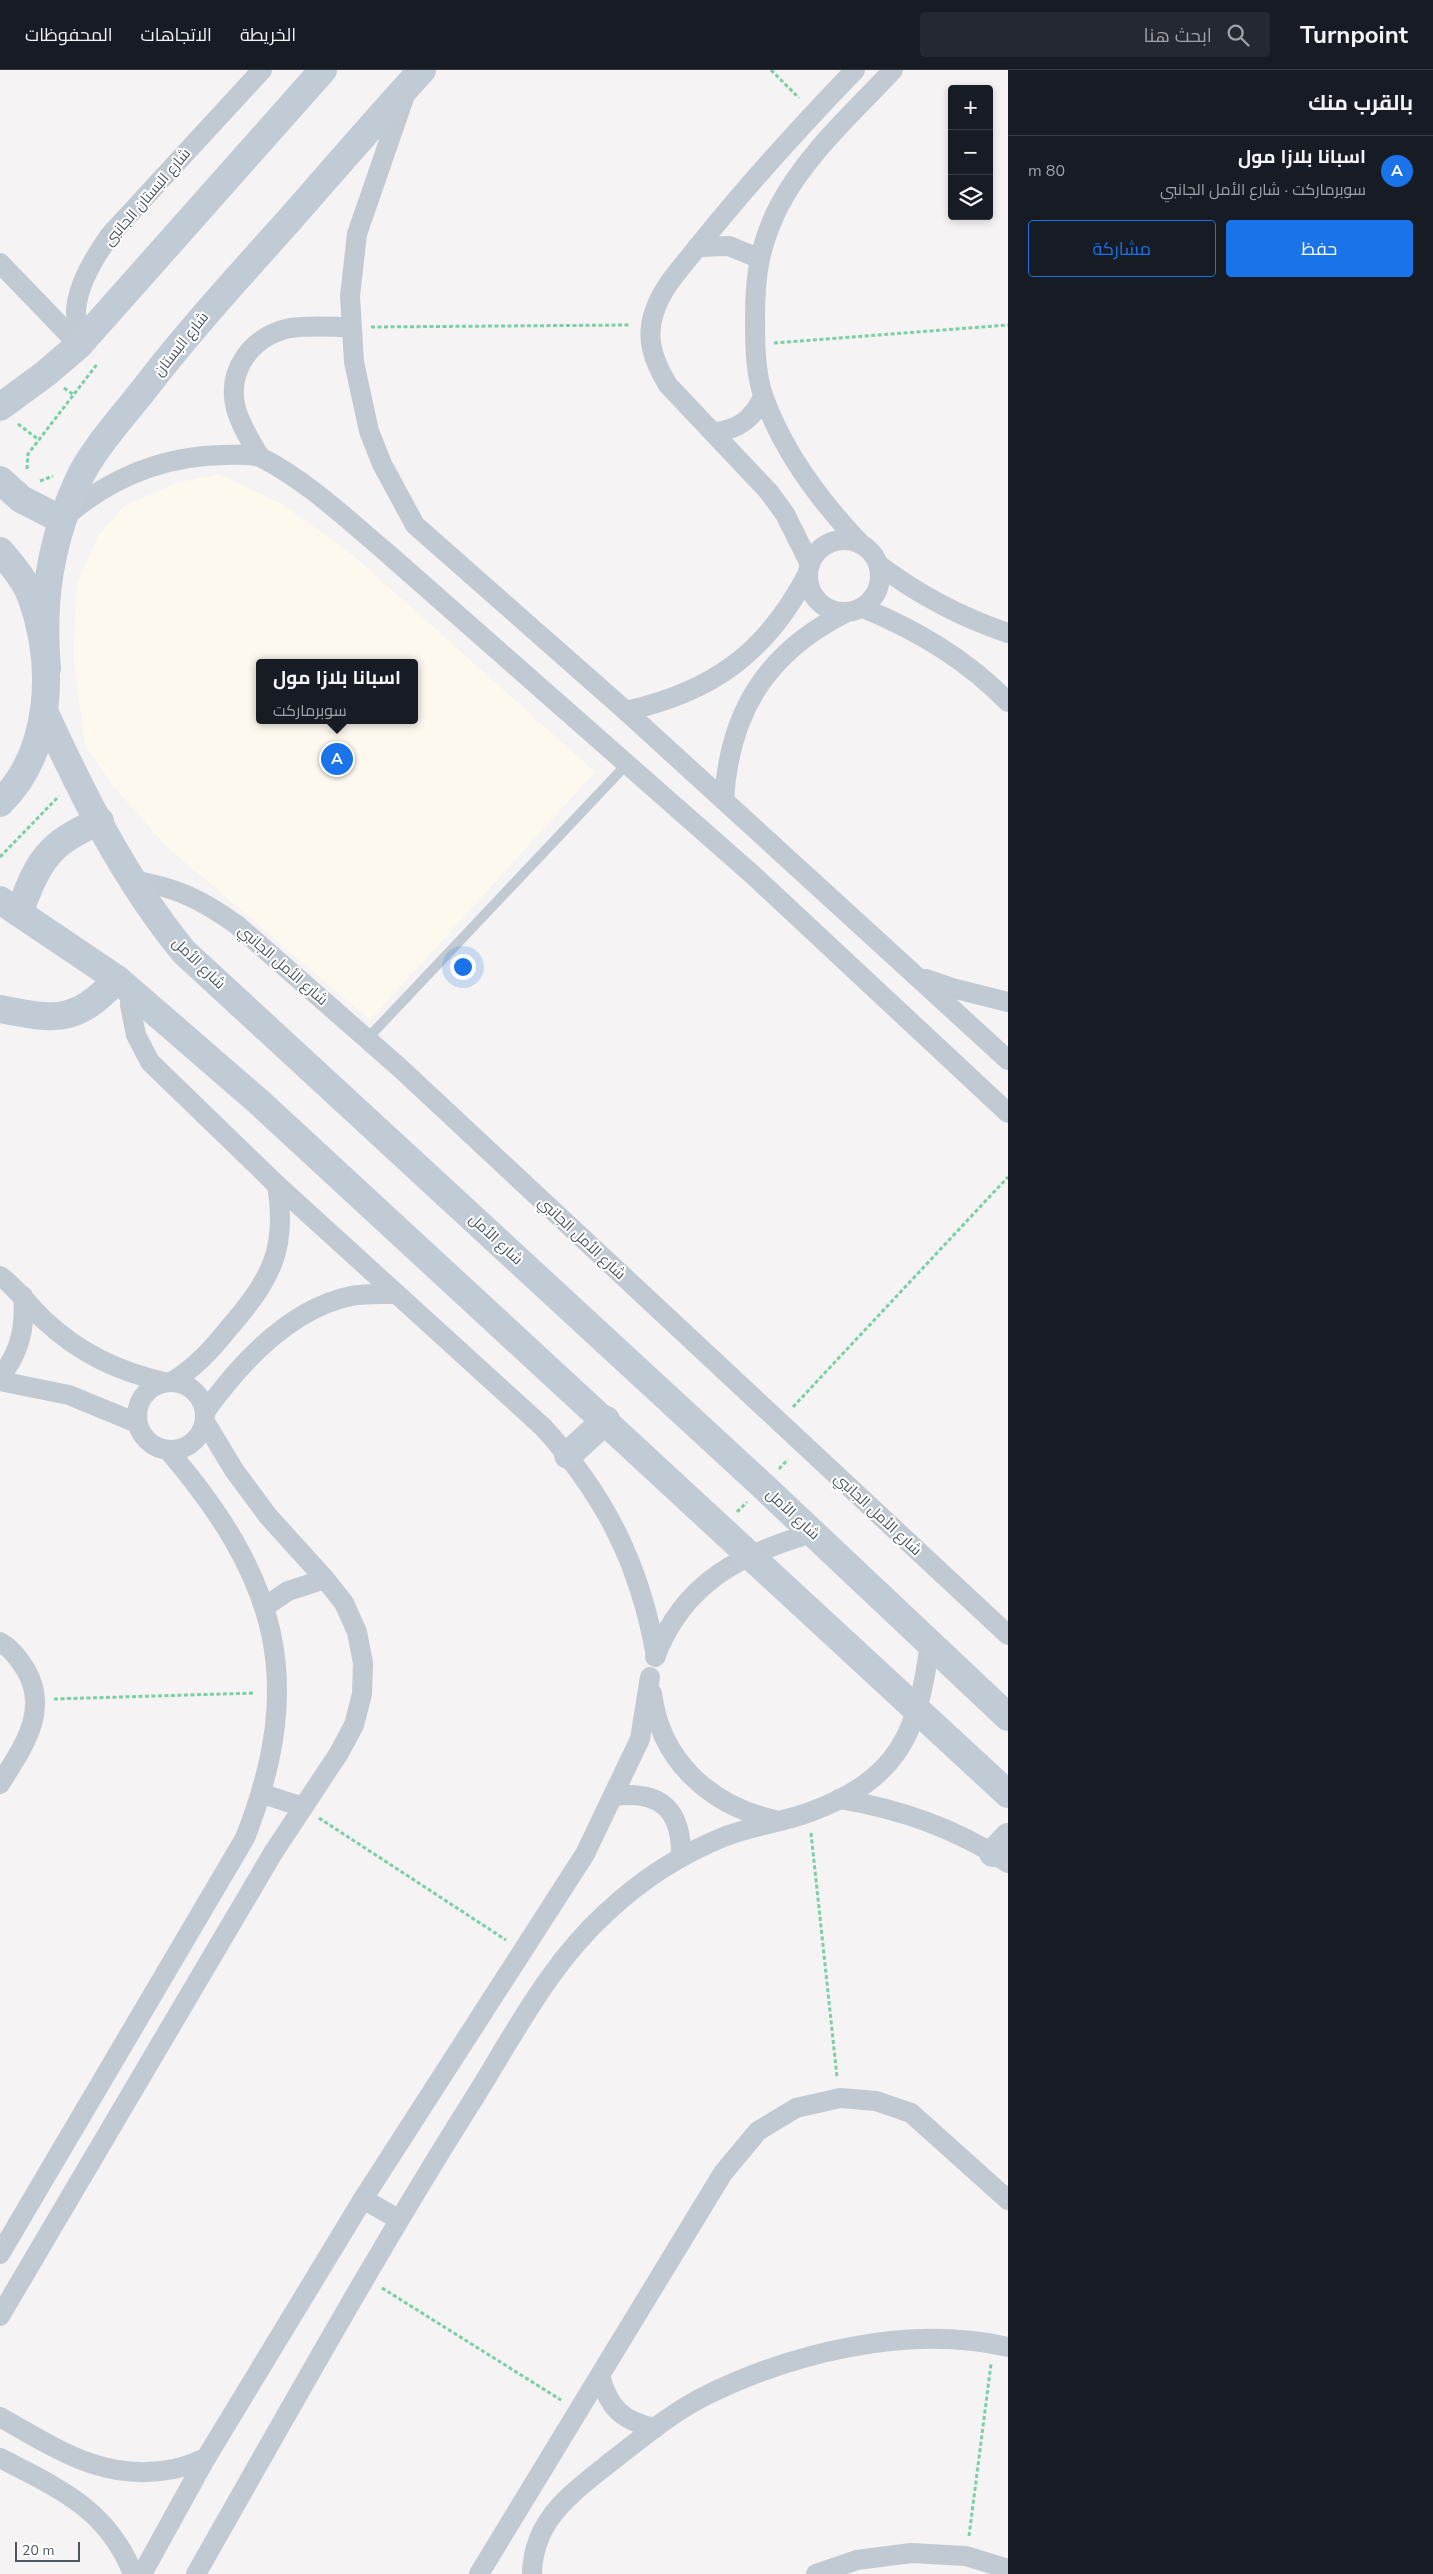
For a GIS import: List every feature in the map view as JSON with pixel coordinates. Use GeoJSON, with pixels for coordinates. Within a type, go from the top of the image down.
{"type":"FeatureCollection","features":[{"type":"Feature","properties":{"kind":"main road"},"geometry":{"type":"LineString","coordinates":[[0,407],[45,374],[79,345],[323,70]]}},
{"type":"Feature","properties":{"kind":"main road","name":"شارع البستان"},"geometry":{"type":"LineString","coordinates":[[47,668],[44,633],[45,595],[51,557],[62,520],[84,471],[186,335],[417,76]]}},
{"type":"Feature","properties":{"kind":"main road"},"geometry":{"type":"LineString","coordinates":[[0,480],[21,499],[62,520]]}},
{"type":"Feature","properties":{"kind":"main road"},"geometry":{"type":"LineString","coordinates":[[0,551],[13,566],[32,598],[47,668],[45,713],[31,757],[7,796],[0,803]]}},
{"type":"Feature","properties":{"kind":"main road","name":"شارع الأمل"},"geometry":{"type":"LineString","coordinates":[[45,713],[76,779],[100,821],[108,842],[156,917],[184,952],[814,1533],[1008,1717]]}},
{"type":"Feature","properties":{"kind":"main road"},"geometry":{"type":"LineString","coordinates":[[100,821],[74,832],[51,849],[10,906],[124,984],[259,1102],[606,1420],[1008,1794]]}},
{"type":"Feature","properties":{"kind":"main road"},"geometry":{"type":"LineString","coordinates":[[0,1009],[47,1017],[64,1016],[80,1011],[124,984]]}},
{"type":"Feature","properties":{"kind":"main road"},"geometry":{"type":"LineString","coordinates":[[568,1455],[606,1420]]}},
{"type":"Feature","properties":{"kind":"street","name":"شارع البستان الجانبى"},"geometry":{"type":"LineString","coordinates":[[79,345],[76,309],[83,283],[100,250],[123,221],[262,70]]}},
{"type":"Feature","properties":{"kind":"street"},"geometry":{"type":"LineString","coordinates":[[855,70],[759,173],[677,272],[659,300],[651,325],[652,350],[656,366],[681,401],[714,432],[769,492],[790,522],[808,570],[812,592],[823,606],[833,611],[854,610],[888,618],[936,644],[980,676],[1008,702]]}},
{"type":"Feature","properties":{"kind":"street"},"geometry":{"type":"LineString","coordinates":[[724,800],[725,771],[731,742],[742,714],[756,688],[774,664],[795,644],[818,626],[872,600],[878,589],[880,577],[878,565],[871,552],[860,543],[821,499],[804,475],[789,450],[764,397],[757,344],[755,293],[758,258],[780,206],[811,157],[893,70]]}},
{"type":"Feature","properties":{"kind":"street"},"geometry":{"type":"LineString","coordinates":[[417,76],[400,105],[357,234],[352,265],[351,327],[354,362],[370,430],[382,464],[415,525],[626,711],[1008,1060]]}},
{"type":"Feature","properties":{"kind":"street"},"geometry":{"type":"LineString","coordinates":[[697,247],[729,246],[758,258]]}},
{"type":"Feature","properties":{"kind":"street"},"geometry":{"type":"LineString","coordinates":[[0,263],[79,345]]}},
{"type":"Feature","properties":{"kind":"street"},"geometry":{"type":"LineString","coordinates":[[351,327],[291,328],[274,333],[258,342],[245,355],[236,369],[234,389],[236,408],[242,425],[260,457],[346,517],[753,875],[1008,1113]]}},
{"type":"Feature","properties":{"kind":"street"},"geometry":{"type":"LineString","coordinates":[[714,432],[739,426],[758,409],[764,397]]}},
{"type":"Feature","properties":{"kind":"street"},"geometry":{"type":"LineString","coordinates":[[62,520],[99,491],[142,469],[189,457],[238,455],[260,457]]}},
{"type":"Feature","properties":{"kind":"street"},"geometry":{"type":"LineString","coordinates":[[626,711],[667,701],[691,692],[720,676],[747,656],[771,632],[791,605],[815,553],[824,545],[842,540],[860,543]]}},
{"type":"Feature","properties":{"kind":"street"},"geometry":{"type":"LineString","coordinates":[[878,565],[928,599],[962,616],[1008,633]]}},
{"type":"Feature","properties":{"kind":"street","name":"شارع الأمل الجانبي"},"geometry":{"type":"LineString","coordinates":[[132,880],[164,885],[214,908],[237,925],[367,1040],[1008,1635]]}},
{"type":"Feature","properties":{"kind":"street"},"geometry":{"type":"LineString","coordinates":[[917,975],[952,988],[1008,1002]]}},
{"type":"Feature","properties":{"kind":"street"},"geometry":{"type":"LineString","coordinates":[[124,984],[136,1035],[150,1062],[277,1185],[544,1428],[568,1455],[589,1483],[622,1540],[643,1597],[656,1656]]}},
{"type":"Feature","properties":{"kind":"street"},"geometry":{"type":"LineString","coordinates":[[277,1185],[280,1227],[271,1268],[262,1287],[204,1358],[168,1382],[146,1393],[137,1412],[137,1423],[145,1438],[152,1444],[168,1450],[178,1449],[196,1440],[205,1417],[227,1384],[261,1348],[307,1312],[350,1296],[397,1294]]}},
{"type":"Feature","properties":{"kind":"street"},"geometry":{"type":"LineString","coordinates":[[0,1276],[23,1296],[41,1318],[85,1353],[110,1366],[168,1382],[185,1384],[195,1391],[202,1400],[205,1417],[234,1470],[268,1516],[344,1603],[357,1632],[363,1663],[362,1694],[354,1725],[339,1753],[273,1853],[0,2316]]}},
{"type":"Feature","properties":{"kind":"street"},"geometry":{"type":"LineString","coordinates":[[0,1377],[18,1350],[23,1333],[25,1315],[23,1296]]}},
{"type":"Feature","properties":{"kind":"street"},"geometry":{"type":"LineString","coordinates":[[0,1381],[69,1395],[137,1423]]}},
{"type":"Feature","properties":{"kind":"street"},"geometry":{"type":"LineString","coordinates":[[0,2254],[246,1838],[263,1794],[274,1744],[278,1692],[272,1635],[266,1606],[231,1535],[202,1491],[168,1450]]}},
{"type":"Feature","properties":{"kind":"street"},"geometry":{"type":"LineString","coordinates":[[142,2574],[206,2458],[363,2199],[585,1854],[640,1739],[650,1677],[656,1656],[675,1617],[688,1600],[720,1571],[750,1555],[781,1542],[814,1533]]}},
{"type":"Feature","properties":{"kind":"street"},"geometry":{"type":"LineString","coordinates":[[266,1606],[300,1586],[325,1579]]}},
{"type":"Feature","properties":{"kind":"street"},"geometry":{"type":"LineString","coordinates":[[0,1642],[21,1661],[31,1679],[36,1700],[35,1721],[26,1741],[0,1784]]}},
{"type":"Feature","properties":{"kind":"street"},"geometry":{"type":"LineString","coordinates":[[196,2574],[398,2219],[544,1987],[572,1949],[604,1914],[626,1895],[680,1856],[729,1835],[809,1812],[839,1800],[869,1783],[892,1759],[909,1732],[917,1711],[930,1643]]}},
{"type":"Feature","properties":{"kind":"street"},"geometry":{"type":"LineString","coordinates":[[650,1677],[656,1714],[663,1736],[679,1762],[699,1784],[723,1802],[750,1815],[780,1821]]}},
{"type":"Feature","properties":{"kind":"street"},"geometry":{"type":"LineString","coordinates":[[614,1796],[636,1793],[657,1800],[673,1815],[681,1835],[680,1856]]}},
{"type":"Feature","properties":{"kind":"street"},"geometry":{"type":"LineString","coordinates":[[263,1794],[303,1807]]}},
{"type":"Feature","properties":{"kind":"street"},"geometry":{"type":"LineString","coordinates":[[839,1800],[888,1808],[935,1823],[1003,1851]]}},
{"type":"Feature","properties":{"kind":"street"},"geometry":{"type":"LineString","coordinates":[[480,2574],[723,2173],[758,2131],[796,2108],[840,2098],[876,2101],[911,2113],[1008,2200]]}},
{"type":"Feature","properties":{"kind":"street"},"geometry":{"type":"LineString","coordinates":[[363,2199],[398,2219]]}},
{"type":"Feature","properties":{"kind":"street"},"geometry":{"type":"LineString","coordinates":[[532,2574],[532,2560],[541,2531],[557,2507],[655,2428],[700,2399],[768,2368],[841,2347],[917,2339],[1001,2345]]}},
{"type":"Feature","properties":{"kind":"street"},"geometry":{"type":"LineString","coordinates":[[600,2376],[605,2395],[618,2412],[636,2424],[655,2428]]}},
{"type":"Feature","properties":{"kind":"street"},"geometry":{"type":"LineString","coordinates":[[0,2417],[78,2460],[110,2470],[142,2474],[175,2469],[206,2458]]}},
{"type":"Feature","properties":{"kind":"street"},"geometry":{"type":"LineString","coordinates":[[0,2458],[61,2490],[86,2507],[108,2529],[125,2555],[133,2574]]}},
{"type":"Feature","properties":{"kind":"street"},"geometry":{"type":"LineString","coordinates":[[816,2574],[857,2560],[911,2553],[966,2556],[1008,2569]]}},
{"type":"Feature","properties":{"kind":"lane"},"geometry":{"type":"LineString","coordinates":[[367,1040],[627,764]]}},
{"type":"Feature","properties":{"kind":"path"},"geometry":{"type":"LineString","coordinates":[[771,70],[814,113]]}},
{"type":"Feature","properties":{"kind":"path"},"geometry":{"type":"LineString","coordinates":[[351,327],[651,325]]}},
{"type":"Feature","properties":{"kind":"path"},"geometry":{"type":"LineString","coordinates":[[757,344],[1008,325]]}},
{"type":"Feature","properties":{"kind":"path"},"geometry":{"type":"LineString","coordinates":[[0,856],[76,779]]}},
{"type":"Feature","properties":{"kind":"path"},"geometry":{"type":"LineString","coordinates":[[779,1422],[1008,1177]]}},
{"type":"Feature","properties":{"kind":"path"},"geometry":{"type":"LineString","coordinates":[[749,1500],[756,1507]]}},
{"type":"Feature","properties":{"kind":"path"},"geometry":{"type":"LineString","coordinates":[[36,1700],[278,1692]]}},
{"type":"Feature","properties":{"kind":"path"},"geometry":{"type":"LineString","coordinates":[[303,1807],[522,1950]]}},
{"type":"Feature","properties":{"kind":"path"},"geometry":{"type":"LineString","coordinates":[[809,1812],[840,2098]]}},
{"type":"Feature","properties":{"kind":"path"},"geometry":{"type":"LineString","coordinates":[[365,2276],[579,2410]]}},
{"type":"Feature","properties":{"kind":"path"},"geometry":{"type":"LineString","coordinates":[[966,2556],[1001,2345]]}},
{"type":"Feature","properties":{"kind":"shaded area"},"geometry":{"type":"Polygon","coordinates":[[[219,474],[282,504],[354,556],[595,772],[370,1020],[167,847],[114,787],[85,745],[73,655],[77,583],[98,536],[124,506],[176,483],[219,474]]]}},
{"type":"Feature","properties":{"kind":"place","name":"اسبانا بلازا مول"},"geometry":{"type":"Point","coordinates":[337,759]}}]}
